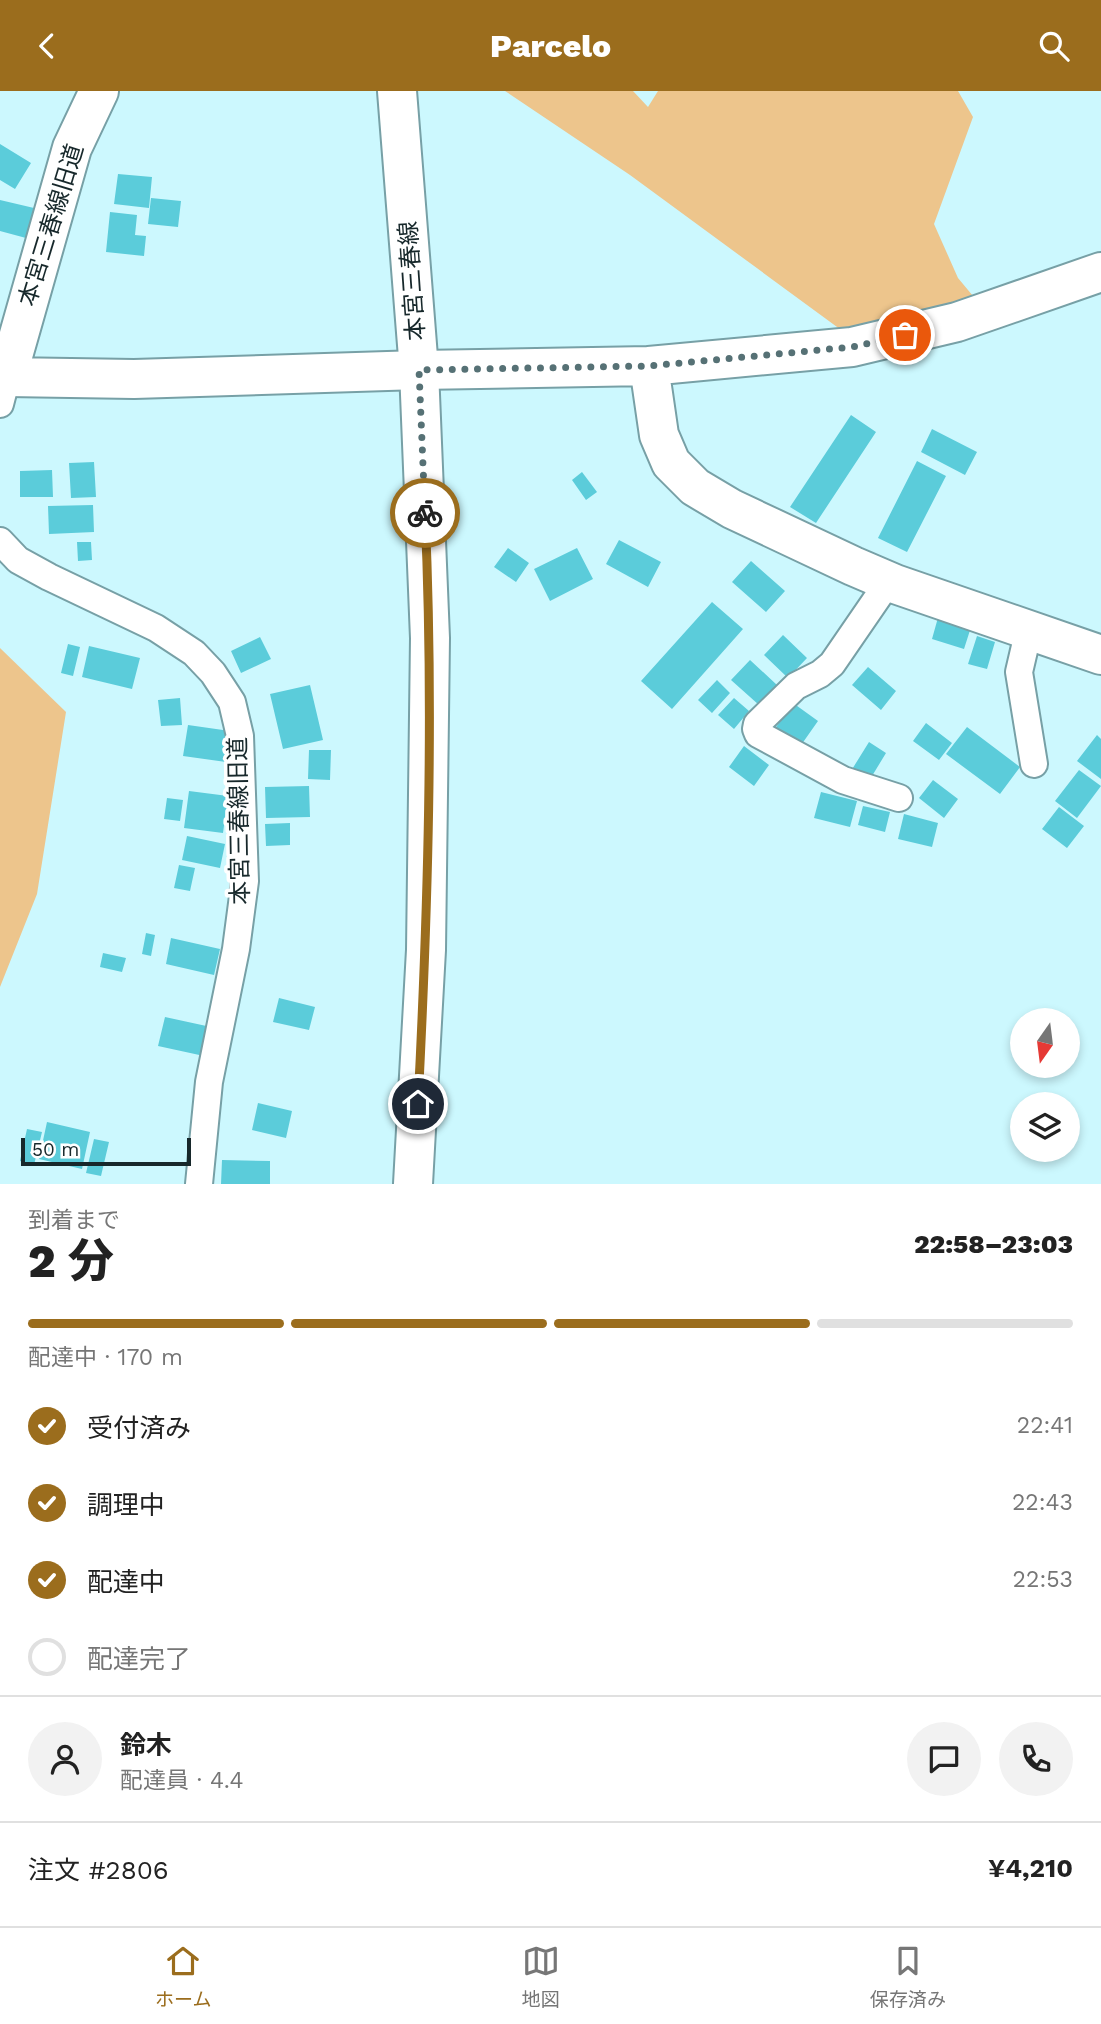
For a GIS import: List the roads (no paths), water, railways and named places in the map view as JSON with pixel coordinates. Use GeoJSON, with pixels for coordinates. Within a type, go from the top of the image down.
{"type":"FeatureCollection","features":[{"type":"Feature","properties":{"kind":"street","name":"本宮三春線旧道"},"geometry":{"type":"LineString","coordinates":[[3,390],[72,148],[99,91]]}},
{"type":"Feature","properties":{"kind":"street","name":"本宮三春線"},"geometry":{"type":"LineString","coordinates":[[397,91],[419,370],[430,638],[426,950],[413,1184]]}},
{"type":"Feature","properties":{"kind":"street"},"geometry":{"type":"LineString","coordinates":[[3,390],[134,379],[649,366],[852,347],[957,322],[1101,272]]}},
{"type":"Feature","properties":{"kind":"street"},"geometry":{"type":"LineString","coordinates":[[649,366],[659,435],[671,463],[695,487],[755,520],[888,581],[1101,655]]}},
{"type":"Feature","properties":{"kind":"street","name":"本宮三春線旧道"},"geometry":{"type":"LineString","coordinates":[[0,541],[18,559],[49,577],[156,628],[194,653],[213,674],[232,702],[240,736],[244,881],[236,949],[209,1082],[199,1184]]}},
{"type":"Feature","properties":{"kind":"street"},"geometry":{"type":"LineString","coordinates":[[888,581],[832,664],[820,674],[796,686],[757,724],[756,729],[758,733],[843,780],[899,798]]}},
{"type":"Feature","properties":{"kind":"street"},"geometry":{"type":"LineString","coordinates":[[1029,629],[1019,673],[1034,764]]}}]}
